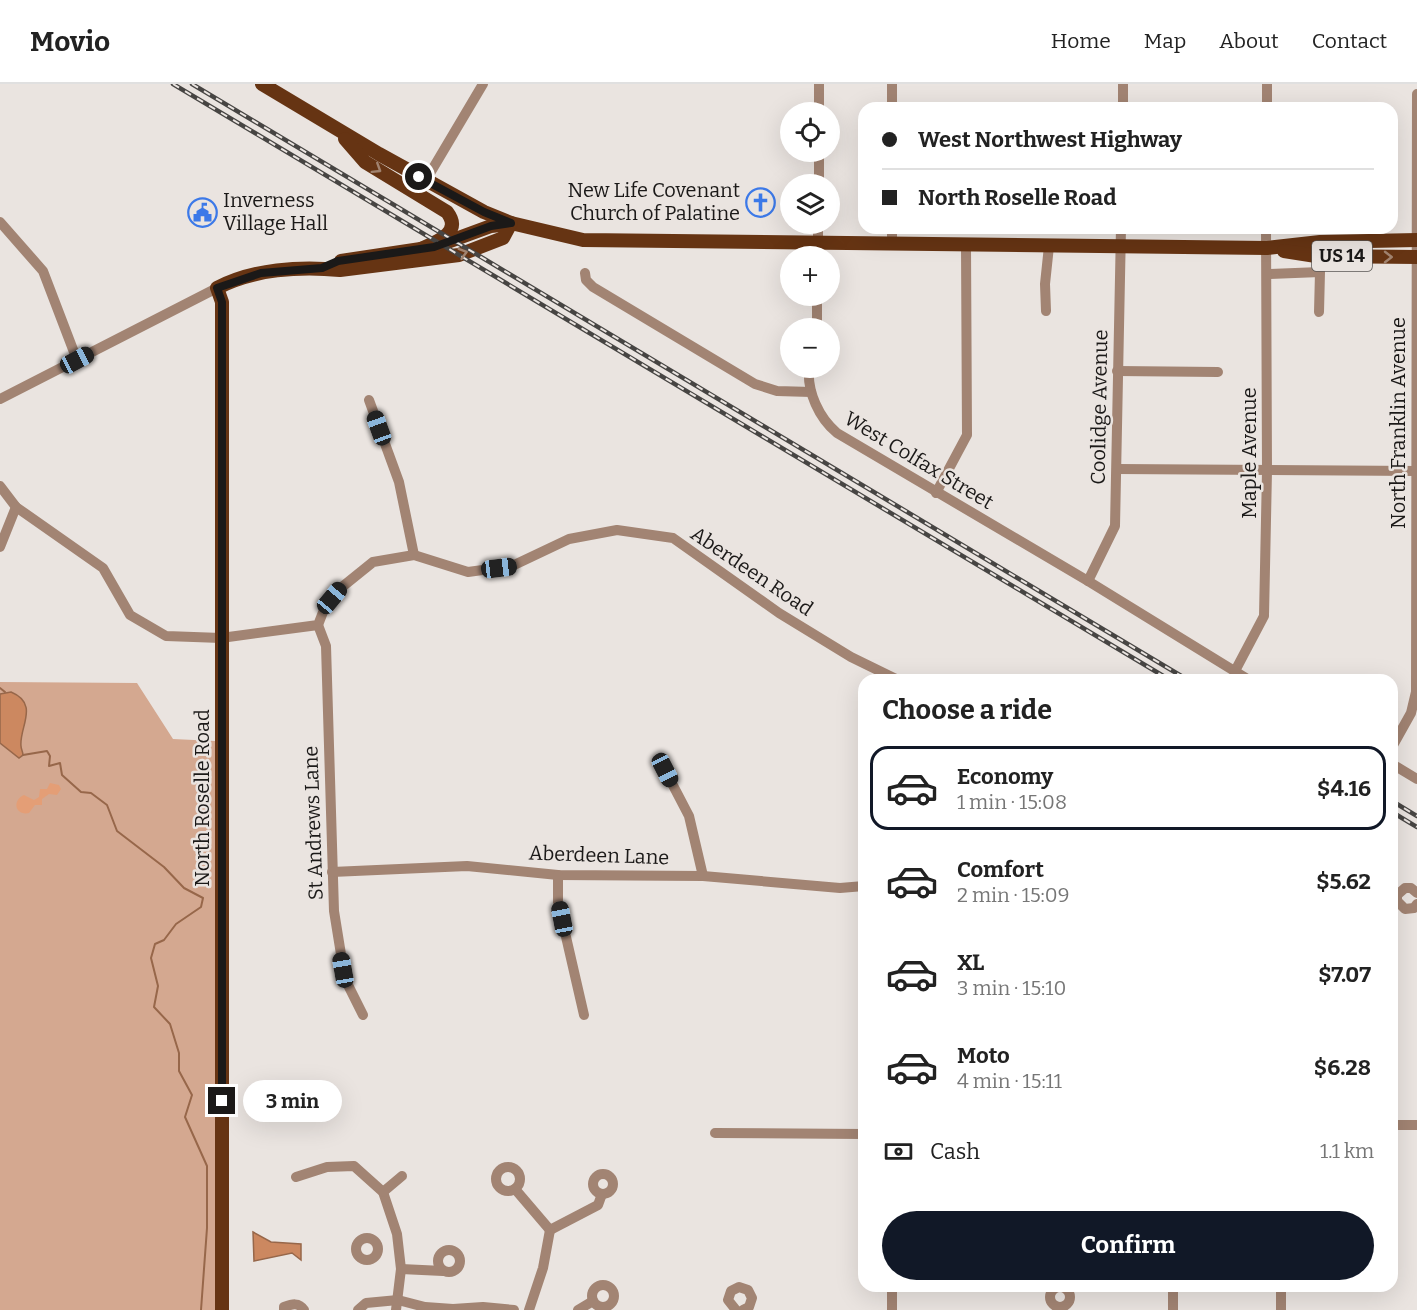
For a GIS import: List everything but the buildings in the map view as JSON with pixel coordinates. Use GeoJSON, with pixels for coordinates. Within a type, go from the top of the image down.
{"type":"FeatureCollection","features":[{"type":"Feature","properties":{"kind":"main road","name":"US 14"},"geometry":{"type":"LineString","coordinates":[[262,84],[335,129],[426,180],[484,212],[511,223],[583,240],[780,248]]}},
{"type":"Feature","properties":{"kind":"main road"},"geometry":{"type":"LineString","coordinates":[[335,129],[365,162],[447,212],[452,218],[452,227],[446,237],[421,249]]}},
{"type":"Feature","properties":{"kind":"main road"},"geometry":{"type":"LineString","coordinates":[[322,268],[338,261],[449,243],[491,226],[511,223]]}},
{"type":"Feature","properties":{"kind":"main road"},"geometry":{"type":"LineString","coordinates":[[217,288],[261,273],[322,268],[340,270],[459,255],[503,238],[511,223]]}},
{"type":"Feature","properties":{"kind":"main road","name":"US 14"},"geometry":{"type":"LineString","coordinates":[[840,248],[892,244],[1267,248],[1320,242],[1416,240]]}},
{"type":"Feature","properties":{"kind":"main road","name":"US 14"},"geometry":{"type":"LineString","coordinates":[[1267,248],[1316,256],[1416,257]]}},
{"type":"Feature","properties":{"kind":"main road","name":"North Roselle Road"},"geometry":{"type":"LineString","coordinates":[[217,288],[222,302],[222,1310]]}},
{"type":"Feature","properties":{"kind":"street"},"geometry":{"type":"LineString","coordinates":[[426,180],[483,84]]}},
{"type":"Feature","properties":{"kind":"street"},"geometry":{"type":"LineString","coordinates":[[819,84],[819,102]]}},
{"type":"Feature","properties":{"kind":"street"},"geometry":{"type":"LineString","coordinates":[[892,84],[892,102]]}},
{"type":"Feature","properties":{"kind":"street"},"geometry":{"type":"LineString","coordinates":[[1123,102],[1124,84]]}},
{"type":"Feature","properties":{"kind":"street"},"geometry":{"type":"LineString","coordinates":[[1267,84],[1267,102]]}},
{"type":"Feature","properties":{"kind":"street","name":"North Franklin Avenue"},"geometry":{"type":"LineString","coordinates":[[1398,736],[1411,713],[1416,692],[1417,94]]}},
{"type":"Feature","properties":{"kind":"street"},"geometry":{"type":"LineString","coordinates":[[2,228],[43,271],[77,360]]}},
{"type":"Feature","properties":{"kind":"street"},"geometry":{"type":"LineString","coordinates":[[892,234],[892,244]]}},
{"type":"Feature","properties":{"kind":"street","name":"Coolidge Avenue"},"geometry":{"type":"LineString","coordinates":[[1088,581],[1115,526],[1121,234]]}},
{"type":"Feature","properties":{"kind":"street","name":"Maple Avenue"},"geometry":{"type":"LineString","coordinates":[[1235,671],[1264,616],[1267,471],[1266,234]]}},
{"type":"Feature","properties":{"kind":"street"},"geometry":{"type":"LineString","coordinates":[[936,493],[968,435],[966,246]]}},
{"type":"Feature","properties":{"kind":"street"},"geometry":{"type":"LineString","coordinates":[[1046,311],[1049,246]]}},
{"type":"Feature","properties":{"kind":"street"},"geometry":{"type":"LineString","coordinates":[[1267,274],[1320,272],[1319,312]]}},
{"type":"Feature","properties":{"kind":"street"},"geometry":{"type":"LineString","coordinates":[[585,273],[586,280],[593,287],[755,384],[777,391],[811,392]]}},
{"type":"Feature","properties":{"kind":"street"},"geometry":{"type":"LineString","coordinates":[[0,399],[217,288]]}},
{"type":"Feature","properties":{"kind":"street"},"geometry":{"type":"LineString","coordinates":[[1117,371],[1218,372]]}},
{"type":"Feature","properties":{"kind":"street","name":"West Colfax Street"},"geometry":{"type":"LineString","coordinates":[[810,378],[811,392],[824,422],[837,434],[1088,581],[1240,674]]}},
{"type":"Feature","properties":{"kind":"street"},"geometry":{"type":"LineString","coordinates":[[369,400],[399,482],[414,555]]}},
{"type":"Feature","properties":{"kind":"street"},"geometry":{"type":"LineString","coordinates":[[1117,470],[1417,471]]}},
{"type":"Feature","properties":{"kind":"street"},"geometry":{"type":"LineString","coordinates":[[0,486],[16,507],[103,568],[130,615],[166,636],[221,638],[318,626]]}},
{"type":"Feature","properties":{"kind":"street"},"geometry":{"type":"LineString","coordinates":[[0,547],[16,507]]}},
{"type":"Feature","properties":{"kind":"street","name":"Aberdeen Road"},"geometry":{"type":"LineString","coordinates":[[318,626],[325,607],[342,587],[373,562],[414,555],[468,572],[512,566],[569,538],[617,530],[673,538],[779,613],[851,657],[886,674]]}},
{"type":"Feature","properties":{"kind":"street","name":"St Andrews Lane"},"geometry":{"type":"LineString","coordinates":[[318,626],[326,646],[334,911],[343,970],[363,1015]]}},
{"type":"Feature","properties":{"kind":"street"},"geometry":{"type":"LineString","coordinates":[[1398,768],[1417,779]]}},
{"type":"Feature","properties":{"kind":"street"},"geometry":{"type":"LineString","coordinates":[[665,770],[689,816],[703,876]]}},
{"type":"Feature","properties":{"kind":"street","name":"Aberdeen Lane"},"geometry":{"type":"LineString","coordinates":[[332,872],[467,866],[558,875],[703,876],[840,888],[858,886]]}},
{"type":"Feature","properties":{"kind":"street"},"geometry":{"type":"LineString","coordinates":[[558,875],[558,902],[584,1015]]}},
{"type":"Feature","properties":{"kind":"street"},"geometry":{"type":"LineString","coordinates":[[1398,896],[1405,888],[1412,888],[1417,893]]}},
{"type":"Feature","properties":{"kind":"street"},"geometry":{"type":"LineString","coordinates":[[1398,903],[1405,909],[1417,904]]}},
{"type":"Feature","properties":{"kind":"street"},"geometry":{"type":"LineString","coordinates":[[1398,1125],[1417,1125]]}},
{"type":"Feature","properties":{"kind":"street"},"geometry":{"type":"LineString","coordinates":[[715,1133],[858,1134]]}},
{"type":"Feature","properties":{"kind":"street"},"geometry":{"type":"LineString","coordinates":[[296,1177],[327,1167],[354,1166],[382,1192],[397,1234],[401,1269],[397,1305]]}},
{"type":"Feature","properties":{"kind":"street"},"geometry":{"type":"LineString","coordinates":[[382,1192],[402,1176]]}},
{"type":"Feature","properties":{"kind":"street"},"geometry":{"type":"LineString","coordinates":[[515,1189],[550,1230]]}},
{"type":"Feature","properties":{"kind":"street"},"geometry":{"type":"LineString","coordinates":[[550,1230],[598,1205],[602,1194]]}},
{"type":"Feature","properties":{"kind":"street"},"geometry":{"type":"LineString","coordinates":[[528,1310],[543,1268],[550,1230]]}},
{"type":"Feature","properties":{"kind":"street"},"geometry":{"type":"LineString","coordinates":[[377,1244],[397,1234]]}},
{"type":"Feature","properties":{"kind":"street"},"geometry":{"type":"LineString","coordinates":[[401,1269],[443,1270]]}},
{"type":"Feature","properties":{"kind":"street"},"geometry":{"type":"LineString","coordinates":[[736,1310],[729,1304],[729,1295],[739,1287],[748,1290],[752,1298],[749,1307],[743,1310]]}},
{"type":"Feature","properties":{"kind":"street"},"geometry":{"type":"LineString","coordinates":[[892,1292],[892,1310]]}},
{"type":"Feature","properties":{"kind":"street"},"geometry":{"type":"LineString","coordinates":[[1173,1292],[1173,1310]]}},
{"type":"Feature","properties":{"kind":"street"},"geometry":{"type":"LineString","coordinates":[[1281,1292],[1281,1310]]}},
{"type":"Feature","properties":{"kind":"street"},"geometry":{"type":"LineString","coordinates":[[578,1310],[593,1301]]}},
{"type":"Feature","properties":{"kind":"street"},"geometry":{"type":"LineString","coordinates":[[358,1310],[366,1303],[453,1310],[511,1309]]}},
{"type":"Feature","properties":{"kind":"street"},"geometry":{"type":"LineString","coordinates":[[284,1310],[284,1307],[292,1304],[300,1305],[304,1310]]}},
{"type":"Feature","properties":{"kind":"shaded area"},"geometry":{"type":"Polygon","coordinates":[[[0,682],[137,683],[173,739],[215,741],[215,1310],[0,1310],[0,682]]]}},
{"type":"Feature","properties":{"kind":"shaded area"},"geometry":{"type":"Polygon","coordinates":[[[11,692],[20,697],[26,709],[21,739],[23,755],[19,758],[0,743],[0,694],[11,692]]]}},
{"type":"Feature","properties":{"kind":"shaded area"},"geometry":{"type":"Polygon","coordinates":[[[50,783],[59,785],[61,789],[57,795],[49,794],[42,799],[42,805],[35,805],[29,813],[18,810],[16,804],[20,798],[24,795],[34,800],[39,797],[40,789],[47,789],[50,783]]]}},
{"type":"Feature","properties":{"kind":"shaded area"},"geometry":{"type":"Polygon","coordinates":[[[253,1232],[271,1242],[301,1244],[301,1260],[292,1253],[254,1261],[253,1232]]]}},
{"type":"Feature","properties":{"kind":"waterway"},"geometry":{"type":"LineString","coordinates":[[0,688],[5,692]]}},
{"type":"Feature","properties":{"kind":"waterway"},"geometry":{"type":"LineString","coordinates":[[23,755],[47,751],[50,756],[49,766],[60,763],[62,775],[81,792],[91,793],[107,805],[117,831],[164,867],[184,888],[203,898],[201,907],[176,924],[164,940],[155,944],[151,958],[158,986],[154,1007],[170,1024],[179,1053],[179,1071],[192,1095],[185,1117],[207,1166],[207,1228],[201,1310]]}},
{"type":"Feature","properties":{"kind":"railway"},"geometry":{"type":"LineString","coordinates":[[173,84],[1160,674]]}},
{"type":"Feature","properties":{"kind":"railway"},"geometry":{"type":"LineString","coordinates":[[192,84],[1178,674]]}},
{"type":"Feature","properties":{"kind":"railway"},"geometry":{"type":"LineString","coordinates":[[1398,805],[1417,816]]}},
{"type":"Feature","properties":{"kind":"railway"},"geometry":{"type":"LineString","coordinates":[[1398,816],[1417,827]]}},
{"type":"Feature","properties":{"kind":"place","name":"New Life Covenant Church of Palatine"},"geometry":{"type":"Point","coordinates":[761,202]}},
{"type":"Feature","properties":{"kind":"place","name":"Inverness Village Hall"},"geometry":{"type":"Point","coordinates":[202,212]}},
{"type":"Feature","properties":{"kind":"route"},"geometry":{"type":"LineString","coordinates":[[222,1101],[222,302],[217,288],[243,277],[261,273],[322,268],[338,261],[434,247],[491,226],[511,223],[484,212],[419,177]]}}]}
